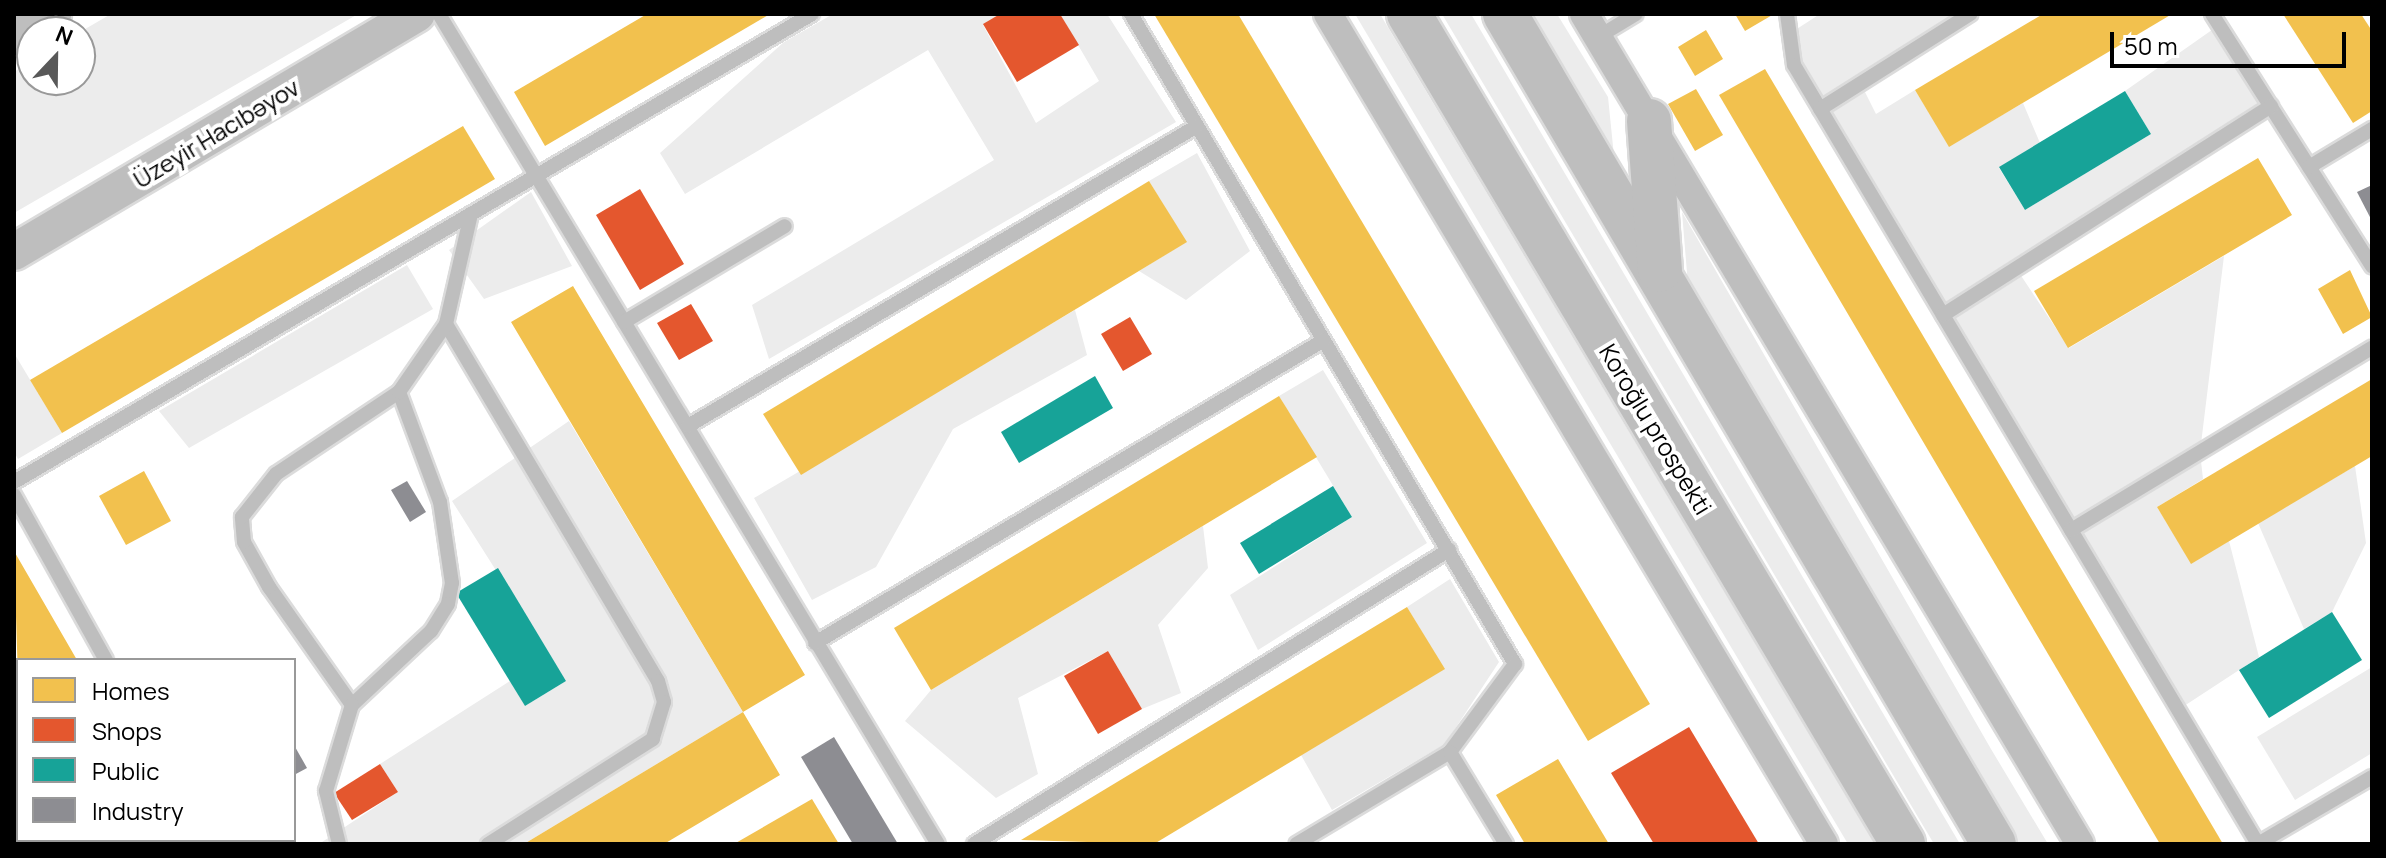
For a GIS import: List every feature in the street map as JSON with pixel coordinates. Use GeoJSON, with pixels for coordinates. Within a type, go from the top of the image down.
{"type":"FeatureCollection","features":[{"type":"Feature","properties":{"kind":"main road","name":"Koroğlu prospekti"},"geometry":{"type":"LineString","coordinates":[[1409,14],[1903,844]]}},
{"type":"Feature","properties":{"kind":"main road"},"geometry":{"type":"LineString","coordinates":[[1505,14],[1994,844]]}},
{"type":"Feature","properties":{"kind":"main road"},"geometry":{"type":"LineString","coordinates":[[1649,121],[1661,281]]}},
{"type":"Feature","properties":{"kind":"street"},"geometry":{"type":"LineString","coordinates":[[14,38],[53,14]]}},
{"type":"Feature","properties":{"kind":"street","name":"Üzeyir Hacıbəyov"},"geometry":{"type":"LineString","coordinates":[[14,252],[417,14]]}},
{"type":"Feature","properties":{"kind":"street"},"geometry":{"type":"LineString","coordinates":[[1328,14],[1824,844]]}},
{"type":"Feature","properties":{"kind":"street"},"geometry":{"type":"LineString","coordinates":[[1591,26],[2080,844]]}},
{"type":"Feature","properties":{"kind":"lane"},"geometry":{"type":"LineString","coordinates":[[439,14],[938,844]]}},
{"type":"Feature","properties":{"kind":"lane"},"geometry":{"type":"LineString","coordinates":[[14,482],[812,14]]}},
{"type":"Feature","properties":{"kind":"lane"},"geometry":{"type":"LineString","coordinates":[[1131,14],[1515,664],[1450,752],[1296,844]]}},
{"type":"Feature","properties":{"kind":"lane"},"geometry":{"type":"LineString","coordinates":[[1591,26],[1636,14]]}},
{"type":"Feature","properties":{"kind":"lane"},"geometry":{"type":"LineString","coordinates":[[1787,14],[1794,65],[2258,844],[2372,777]]}},
{"type":"Feature","properties":{"kind":"lane"},"geometry":{"type":"LineString","coordinates":[[1820,109],[1970,14]]}},
{"type":"Feature","properties":{"kind":"lane"},"geometry":{"type":"LineString","coordinates":[[2212,14],[2372,266]]}},
{"type":"Feature","properties":{"kind":"lane"},"geometry":{"type":"LineString","coordinates":[[1943,315],[2271,106]]}},
{"type":"Feature","properties":{"kind":"lane"},"geometry":{"type":"LineString","coordinates":[[688,426],[1197,126]]}},
{"type":"Feature","properties":{"kind":"lane"},"geometry":{"type":"LineString","coordinates":[[2309,167],[2372,129]]}},
{"type":"Feature","properties":{"kind":"lane"},"geometry":{"type":"LineString","coordinates":[[352,705],[269,587],[244,542],[242,517],[276,474],[399,392],[446,324],[471,214]]}},
{"type":"Feature","properties":{"kind":"lane"},"geometry":{"type":"LineString","coordinates":[[624,322],[785,226]]}},
{"type":"Feature","properties":{"kind":"lane"},"geometry":{"type":"LineString","coordinates":[[446,324],[658,681],[664,702],[653,739],[488,844]]}},
{"type":"Feature","properties":{"kind":"lane"},"geometry":{"type":"LineString","coordinates":[[815,643],[1324,340]]}},
{"type":"Feature","properties":{"kind":"lane"},"geometry":{"type":"LineString","coordinates":[[2071,530],[2372,348]]}},
{"type":"Feature","properties":{"kind":"lane"},"geometry":{"type":"LineString","coordinates":[[339,844],[326,791],[352,705],[431,631],[448,604],[452,583],[440,502],[399,392]]}},
{"type":"Feature","properties":{"kind":"lane"},"geometry":{"type":"LineString","coordinates":[[14,495],[105,658]]}},
{"type":"Feature","properties":{"kind":"lane"},"geometry":{"type":"LineString","coordinates":[[974,844],[1449,550]]}},
{"type":"Feature","properties":{"kind":"lane"},"geometry":{"type":"LineString","coordinates":[[1450,752],[1506,844]]}},
{"type":"Feature","properties":{"kind":"shaded area"},"geometry":{"type":"Polygon","coordinates":[[[111,14],[358,14],[14,213],[14,72],[16,96],[96,96],[96,23],[111,14]]]}},
{"type":"Feature","properties":{"kind":"shaded area"},"geometry":{"type":"Polygon","coordinates":[[[833,14],[1000,14],[983,25],[1036,123],[1099,81],[1060,14],[1107,14],[1176,122],[769,359],[752,305],[994,160],[928,50],[685,194],[660,153],[784,42],[833,14]]]}},
{"type":"Feature","properties":{"kind":"shaded area"},"geometry":{"type":"Polygon","coordinates":[[[1355,14],[1380,14],[1875,844],[1848,844],[1355,14]]]}},
{"type":"Feature","properties":{"kind":"shaded area"},"geometry":{"type":"Polygon","coordinates":[[[1442,14],[1471,14],[1960,844],[1934,844],[1442,14]]]}},
{"type":"Feature","properties":{"kind":"shaded area"},"geometry":{"type":"Polygon","coordinates":[[[1530,14],[1557,14],[1608,97],[1614,156],[1530,14]]]}},
{"type":"Feature","properties":{"kind":"shaded area"},"geometry":{"type":"Polygon","coordinates":[[[1820,14],[1970,14],[1861,84],[1876,114],[1915,90],[1949,146],[2023,103],[2040,143],[1999,168],[2025,210],[2151,134],[2125,91],[2219,25],[2271,106],[2016,268],[2069,348],[2224,256],[2200,452],[2203,479],[2157,507],[2191,563],[2229,541],[2259,657],[2178,710],[1794,65],[1789,34],[1820,14]]]}},
{"type":"Feature","properties":{"kind":"shaded area"},"geometry":{"type":"Polygon","coordinates":[[[1197,153],[1250,251],[1186,300],[1139,271],[1186,242],[1149,181],[1197,153]]]}},
{"type":"Feature","properties":{"kind":"shaded area"},"geometry":{"type":"Polygon","coordinates":[[[531,192],[572,266],[484,299],[449,250],[531,192]]]}},
{"type":"Feature","properties":{"kind":"shaded area"},"geometry":{"type":"Polygon","coordinates":[[[1682,212],[2048,844],[2017,844],[1688,285],[1682,212]]]}},
{"type":"Feature","properties":{"kind":"shaded area"},"geometry":{"type":"Polygon","coordinates":[[[407,265],[433,309],[189,448],[159,411],[407,265]]]}},
{"type":"Feature","properties":{"kind":"shaded area"},"geometry":{"type":"Polygon","coordinates":[[[1075,310],[1087,355],[953,429],[876,567],[812,600],[754,498],[1075,310]]]}},
{"type":"Feature","properties":{"kind":"shaded area"},"geometry":{"type":"Polygon","coordinates":[[[14,353],[62,433],[18,459],[14,452],[14,353]]]}},
{"type":"Feature","properties":{"kind":"shaded area"},"geometry":{"type":"Polygon","coordinates":[[[1323,370],[1427,543],[1258,650],[1230,595],[1352,517],[1279,396],[1323,370]]]}},
{"type":"Feature","properties":{"kind":"shaded area"},"geometry":{"type":"Polygon","coordinates":[[[569,421],[743,712],[524,844],[319,844],[398,792],[380,764],[510,681],[525,706],[566,681],[452,501],[569,421]]]}},
{"type":"Feature","properties":{"kind":"shaded area"},"geometry":{"type":"Polygon","coordinates":[[[2355,466],[2366,543],[2332,612],[2304,629],[2258,523],[2355,466]]]}},
{"type":"Feature","properties":{"kind":"shaded area"},"geometry":{"type":"Polygon","coordinates":[[[1203,526],[1208,568],[1158,625],[1181,693],[1142,709],[1108,651],[1018,698],[1038,774],[996,798],[905,721],[931,690],[1203,526]]]}},
{"type":"Feature","properties":{"kind":"shaded area"},"geometry":{"type":"Polygon","coordinates":[[[1450,579],[1499,662],[1445,744],[1332,810],[1301,755],[1444,669],[1407,607],[1450,579]]]}},
{"type":"Feature","properties":{"kind":"shaded area"},"geometry":{"type":"Polygon","coordinates":[[[2372,667],[2372,753],[2295,800],[2257,737],[2372,667]]]}},
{"type":"Feature","properties":{"kind":"building: Homes"},"geometry":{"type":"Polygon","coordinates":[[[647,14],[770,14],[545,146],[514,92],[647,14]]]}},
{"type":"Feature","properties":{"kind":"building: Homes"},"geometry":{"type":"Polygon","coordinates":[[[1154,14],[1238,14],[1650,704],[1588,741],[1154,14]]]}},
{"type":"Feature","properties":{"kind":"building: Homes"},"geometry":{"type":"Polygon","coordinates":[[[1735,14],[1774,14],[1745,31],[1735,14]]]}},
{"type":"Feature","properties":{"kind":"building: Homes"},"geometry":{"type":"Polygon","coordinates":[[[2043,14],[2172,14],[1949,147],[1915,90],[2043,14]]]}},
{"type":"Feature","properties":{"kind":"building: Homes"},"geometry":{"type":"Polygon","coordinates":[[[2283,14],[2361,14],[2372,31],[2372,111],[2353,123],[2283,14]]]}},
{"type":"Feature","properties":{"kind":"building: Homes"},"geometry":{"type":"Polygon","coordinates":[[[1706,30],[1723,59],[1695,76],[1678,47],[1706,30]]]}},
{"type":"Feature","properties":{"kind":"building: Homes"},"geometry":{"type":"Polygon","coordinates":[[[1765,69],[2223,844],[2160,844],[1719,95],[1765,69]]]}},
{"type":"Feature","properties":{"kind":"building: Homes"},"geometry":{"type":"Polygon","coordinates":[[[1696,89],[1723,135],[1695,151],[1668,104],[1696,89]]]}},
{"type":"Feature","properties":{"kind":"building: Homes"},"geometry":{"type":"Polygon","coordinates":[[[463,126],[495,179],[62,433],[30,380],[463,126]]]}},
{"type":"Feature","properties":{"kind":"building: Homes"},"geometry":{"type":"Polygon","coordinates":[[[2258,158],[2292,215],[2068,348],[2034,291],[2258,158]]]}},
{"type":"Feature","properties":{"kind":"building: Homes"},"geometry":{"type":"Polygon","coordinates":[[[1149,181],[1187,242],[801,475],[763,414],[1149,181]]]}},
{"type":"Feature","properties":{"kind":"building: Homes"},"geometry":{"type":"Polygon","coordinates":[[[2350,270],[2372,317],[2343,334],[2318,289],[2350,270]]]}},
{"type":"Feature","properties":{"kind":"building: Homes"},"geometry":{"type":"Polygon","coordinates":[[[573,286],[805,675],[743,712],[511,322],[573,286]]]}},
{"type":"Feature","properties":{"kind":"building: Homes"},"geometry":{"type":"Polygon","coordinates":[[[2372,379],[2372,456],[2191,564],[2157,507],[2372,379]]]}},
{"type":"Feature","properties":{"kind":"building: Homes"},"geometry":{"type":"Polygon","coordinates":[[[1279,396],[1317,457],[931,690],[894,628],[1279,396]]]}},
{"type":"Feature","properties":{"kind":"building: Homes"},"geometry":{"type":"Polygon","coordinates":[[[144,471],[171,521],[126,545],[99,496],[144,471]]]}},
{"type":"Feature","properties":{"kind":"building: Homes"},"geometry":{"type":"Polygon","coordinates":[[[14,551],[76,658],[17,658],[14,551]]]}},
{"type":"Feature","properties":{"kind":"building: Homes"},"geometry":{"type":"Polygon","coordinates":[[[1407,607],[1445,669],[1154,844],[1021,840],[1407,607]]]}},
{"type":"Feature","properties":{"kind":"building: Homes"},"geometry":{"type":"Polygon","coordinates":[[[743,712],[780,775],[664,844],[524,844],[743,712]]]}},
{"type":"Feature","properties":{"kind":"building: Homes"},"geometry":{"type":"Polygon","coordinates":[[[1558,759],[1609,844],[1525,844],[1496,795],[1558,759]]]}},
{"type":"Feature","properties":{"kind":"building: Homes"},"geometry":{"type":"Polygon","coordinates":[[[812,799],[839,844],[734,844],[812,799]]]}},
{"type":"Feature","properties":{"kind":"building: Shops"},"geometry":{"type":"Polygon","coordinates":[[[1000,14],[1060,14],[1079,45],[1017,82],[983,24],[1000,14]]]}},
{"type":"Feature","properties":{"kind":"building: Shops"},"geometry":{"type":"Polygon","coordinates":[[[640,189],[684,264],[640,290],[596,215],[640,189]]]}},
{"type":"Feature","properties":{"kind":"building: Shops"},"geometry":{"type":"Polygon","coordinates":[[[691,304],[713,341],[679,360],[657,323],[691,304]]]}},
{"type":"Feature","properties":{"kind":"building: Shops"},"geometry":{"type":"Polygon","coordinates":[[[1130,317],[1152,354],[1123,371],[1101,334],[1130,317]]]}},
{"type":"Feature","properties":{"kind":"building: Shops"},"geometry":{"type":"Polygon","coordinates":[[[1108,651],[1142,709],[1098,734],[1064,676],[1108,651]]]}},
{"type":"Feature","properties":{"kind":"building: Shops"},"geometry":{"type":"Polygon","coordinates":[[[1689,727],[1759,844],[1654,844],[1611,773],[1689,727]]]}},
{"type":"Feature","properties":{"kind":"building: Shops"},"geometry":{"type":"Polygon","coordinates":[[[380,764],[398,792],[352,820],[334,793],[380,764]]]}},
{"type":"Feature","properties":{"kind":"building: Public"},"geometry":{"type":"Polygon","coordinates":[[[2125,91],[2151,134],[2025,210],[1999,167],[2125,91]]]}},
{"type":"Feature","properties":{"kind":"building: Public"},"geometry":{"type":"Polygon","coordinates":[[[1095,376],[1113,408],[1019,463],[1001,432],[1095,376]]]}},
{"type":"Feature","properties":{"kind":"building: Public"},"geometry":{"type":"Polygon","coordinates":[[[1333,486],[1352,517],[1259,574],[1240,543],[1333,486]]]}},
{"type":"Feature","properties":{"kind":"building: Public"},"geometry":{"type":"Polygon","coordinates":[[[498,568],[566,681],[525,706],[456,593],[498,568]]]}},
{"type":"Feature","properties":{"kind":"building: Public"},"geometry":{"type":"Polygon","coordinates":[[[2332,612],[2362,660],[2269,718],[2239,670],[2332,612]]]}},
{"type":"Feature","properties":{"kind":"building: Industry"},"geometry":{"type":"Polygon","coordinates":[[[2372,185],[2372,221],[2357,192],[2372,185]]]}},
{"type":"Feature","properties":{"kind":"building: Industry"},"geometry":{"type":"Polygon","coordinates":[[[407,481],[426,512],[410,522],[391,490],[407,481]]]}},
{"type":"Feature","properties":{"kind":"building: Industry"},"geometry":{"type":"Polygon","coordinates":[[[834,737],[898,844],[853,844],[801,757],[834,737]]]}},
{"type":"Feature","properties":{"kind":"building: Industry"},"geometry":{"type":"Polygon","coordinates":[[[296,749],[307,768],[296,774],[296,749]]]}}]}
